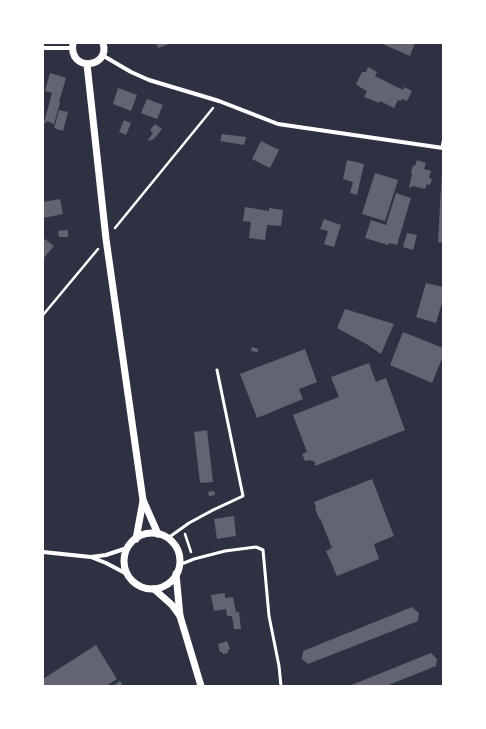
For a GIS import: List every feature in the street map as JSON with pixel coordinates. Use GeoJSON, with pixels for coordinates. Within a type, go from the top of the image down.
{"type":"FeatureCollection","features":[{"type":"Feature","properties":{"kind":"street"},"geometry":{"type":"LineString","coordinates":[[43,48],[72,45],[74,56],[77,60],[82,63],[92,64],[97,61],[104,52],[103,43]]}},
{"type":"Feature","properties":{"kind":"street"},"geometry":{"type":"LineString","coordinates":[[102,55],[131,72],[149,80],[219,101],[278,124],[443,148]]}},
{"type":"Feature","properties":{"kind":"street"},"geometry":{"type":"LineString","coordinates":[[88,64],[106,239],[143,500],[158,534]]}},
{"type":"Feature","properties":{"kind":"street"},"geometry":{"type":"LineString","coordinates":[[136,539],[143,500]]}},
{"type":"Feature","properties":{"kind":"street"},"geometry":{"type":"LineString","coordinates":[[91,557],[127,574],[140,586],[154,589],[166,585],[173,580],[178,572],[180,562],[179,553],[175,544],[168,538],[158,534],[150,533],[141,535],[133,540],[127,548],[124,557],[127,574]]}},
{"type":"Feature","properties":{"kind":"street"},"geometry":{"type":"LineString","coordinates":[[43,552],[91,557],[106,555],[127,548]]}},
{"type":"Feature","properties":{"kind":"street"},"geometry":{"type":"LineString","coordinates":[[176,574],[180,616],[202,686]]}},
{"type":"Feature","properties":{"kind":"street"},"geometry":{"type":"LineString","coordinates":[[154,589],[172,605],[180,616]]}},
{"type":"Feature","properties":{"kind":"lane"},"geometry":{"type":"LineString","coordinates":[[443,142],[443,148]]}},
{"type":"Feature","properties":{"kind":"lane"},"geometry":{"type":"LineString","coordinates":[[168,538],[189,522],[243,496],[217,370]]}},
{"type":"Feature","properties":{"kind":"lane"},"geometry":{"type":"LineString","coordinates":[[179,565],[194,559],[236,549],[256,547],[263,550],[269,616],[279,666],[281,686]]}},
{"type":"Feature","properties":{"kind":"path"},"geometry":{"type":"LineString","coordinates":[[43,315],[219,101]]}},
{"type":"Feature","properties":{"kind":"path"},"geometry":{"type":"LineString","coordinates":[[182,528],[194,559]]}},
{"type":"Feature","properties":{"kind":"building"},"geometry":{"type":"Polygon","coordinates":[[[156,43],[172,43],[158,48],[156,43]]]}},
{"type":"Feature","properties":{"kind":"building"},"geometry":{"type":"Polygon","coordinates":[[[380,43],[415,43],[410,56],[380,43]]]}},
{"type":"Feature","properties":{"kind":"building"},"geometry":{"type":"Polygon","coordinates":[[[368,67],[377,72],[375,76],[403,90],[404,87],[412,91],[407,101],[402,99],[401,101],[398,100],[394,108],[380,101],[379,103],[364,97],[367,91],[356,84],[362,72],[366,72],[368,67]]]}},
{"type":"Feature","properties":{"kind":"building"},"geometry":{"type":"Polygon","coordinates":[[[50,73],[66,78],[54,124],[47,121],[44,123],[52,93],[45,91],[50,73]]]}},
{"type":"Feature","properties":{"kind":"building"},"geometry":{"type":"Polygon","coordinates":[[[118,88],[137,95],[131,111],[113,104],[118,88]]]}},
{"type":"Feature","properties":{"kind":"building"},"geometry":{"type":"Polygon","coordinates":[[[147,99],[163,105],[157,119],[141,113],[147,99]]]}},
{"type":"Feature","properties":{"kind":"building"},"geometry":{"type":"Polygon","coordinates":[[[59,110],[68,112],[63,131],[54,128],[59,110]]]}},
{"type":"Feature","properties":{"kind":"building"},"geometry":{"type":"Polygon","coordinates":[[[124,120],[131,123],[126,135],[119,132],[124,120]]]}},
{"type":"Feature","properties":{"kind":"building"},"geometry":{"type":"Polygon","coordinates":[[[155,124],[162,129],[153,140],[152,139],[150,141],[148,140],[153,133],[150,130],[155,124]]]}},
{"type":"Feature","properties":{"kind":"building"},"geometry":{"type":"Polygon","coordinates":[[[222,134],[246,137],[244,145],[220,141],[222,134]]]}},
{"type":"Feature","properties":{"kind":"building"},"geometry":{"type":"Polygon","coordinates":[[[261,141],[279,150],[270,168],[252,159],[261,141]]]}},
{"type":"Feature","properties":{"kind":"building"},"geometry":{"type":"Polygon","coordinates":[[[347,160],[364,164],[357,195],[350,193],[353,182],[343,179],[347,160]]]}},
{"type":"Feature","properties":{"kind":"building"},"geometry":{"type":"Polygon","coordinates":[[[417,160],[426,163],[424,169],[431,171],[429,178],[432,179],[430,185],[427,184],[425,189],[412,186],[411,188],[409,187],[413,165],[415,166],[417,160]]]}},
{"type":"Feature","properties":{"kind":"building"},"geometry":{"type":"Polygon","coordinates":[[[443,169],[443,243],[438,242],[443,169]]]}},
{"type":"Feature","properties":{"kind":"building"},"geometry":{"type":"Polygon","coordinates":[[[375,173],[398,180],[385,221],[362,214],[375,173]]]}},
{"type":"Feature","properties":{"kind":"building"},"geometry":{"type":"Polygon","coordinates":[[[396,193],[411,198],[397,245],[389,243],[388,245],[365,238],[371,220],[386,225],[396,193]]]}},
{"type":"Feature","properties":{"kind":"building"},"geometry":{"type":"Polygon","coordinates":[[[60,199],[63,214],[43,218],[43,202],[60,199]]]}},
{"type":"Feature","properties":{"kind":"building"},"geometry":{"type":"Polygon","coordinates":[[[245,207],[269,211],[269,208],[283,210],[281,226],[267,225],[265,240],[249,238],[251,222],[243,221],[245,207]]]}},
{"type":"Feature","properties":{"kind":"building"},"geometry":{"type":"Polygon","coordinates":[[[324,219],[341,225],[334,247],[324,244],[328,231],[320,229],[324,219]]]}},
{"type":"Feature","properties":{"kind":"building"},"geometry":{"type":"Polygon","coordinates":[[[68,230],[68,237],[59,237],[58,231],[68,230]]]}},
{"type":"Feature","properties":{"kind":"building"},"geometry":{"type":"Polygon","coordinates":[[[407,233],[417,235],[413,250],[403,247],[407,233]]]}},
{"type":"Feature","properties":{"kind":"building"},"geometry":{"type":"Polygon","coordinates":[[[45,239],[54,246],[43,259],[43,241],[45,239]]]}},
{"type":"Feature","properties":{"kind":"building"},"geometry":{"type":"Polygon","coordinates":[[[426,283],[443,287],[443,299],[436,323],[416,317],[426,283]]]}},
{"type":"Feature","properties":{"kind":"building"},"geometry":{"type":"Polygon","coordinates":[[[345,309],[394,324],[381,354],[337,328],[345,309]]]}},
{"type":"Feature","properties":{"kind":"building"},"geometry":{"type":"Polygon","coordinates":[[[403,332],[443,348],[443,356],[432,383],[390,365],[403,332]]]}},
{"type":"Feature","properties":{"kind":"building"},"geometry":{"type":"Polygon","coordinates":[[[252,347],[258,349],[258,352],[251,351],[252,347]]]}},
{"type":"Feature","properties":{"kind":"building"},"geometry":{"type":"Polygon","coordinates":[[[305,349],[317,382],[299,389],[303,399],[257,418],[240,374],[305,349]]]}},
{"type":"Feature","properties":{"kind":"building"},"geometry":{"type":"Polygon","coordinates":[[[369,363],[376,382],[386,378],[405,430],[315,466],[315,462],[310,460],[305,461],[302,454],[307,452],[293,415],[339,397],[331,377],[369,363]]]}},
{"type":"Feature","properties":{"kind":"building"},"geometry":{"type":"Polygon","coordinates":[[[207,430],[213,482],[200,483],[194,432],[207,430]]]}},
{"type":"Feature","properties":{"kind":"building"},"geometry":{"type":"Polygon","coordinates":[[[372,479],[394,536],[374,544],[379,559],[337,576],[326,551],[332,548],[320,518],[319,519],[314,502],[372,479]]]}},
{"type":"Feature","properties":{"kind":"building"},"geometry":{"type":"Polygon","coordinates":[[[214,491],[215,495],[209,496],[208,492],[214,491]]]}},
{"type":"Feature","properties":{"kind":"building"},"geometry":{"type":"Polygon","coordinates":[[[234,516],[236,536],[217,539],[214,519],[234,516]]]}},
{"type":"Feature","properties":{"kind":"building"},"geometry":{"type":"Polygon","coordinates":[[[225,593],[225,598],[233,597],[236,612],[239,612],[241,629],[234,629],[232,616],[227,616],[226,609],[214,611],[211,595],[225,593]]]}},
{"type":"Feature","properties":{"kind":"building"},"geometry":{"type":"Polygon","coordinates":[[[412,607],[419,613],[418,621],[308,664],[302,659],[303,651],[412,607]]]}},
{"type":"Feature","properties":{"kind":"building"},"geometry":{"type":"Polygon","coordinates":[[[227,641],[230,649],[228,650],[228,653],[223,654],[220,652],[218,644],[227,641]]]}},
{"type":"Feature","properties":{"kind":"building"},"geometry":{"type":"Polygon","coordinates":[[[96,645],[117,679],[106,686],[43,686],[43,679],[96,645]]]}},
{"type":"Feature","properties":{"kind":"building"},"geometry":{"type":"Polygon","coordinates":[[[431,653],[437,659],[436,666],[386,686],[349,686],[431,653]]]}},
{"type":"Feature","properties":{"kind":"building"},"geometry":{"type":"Polygon","coordinates":[[[120,681],[123,686],[113,686],[120,681]]]}}]}
